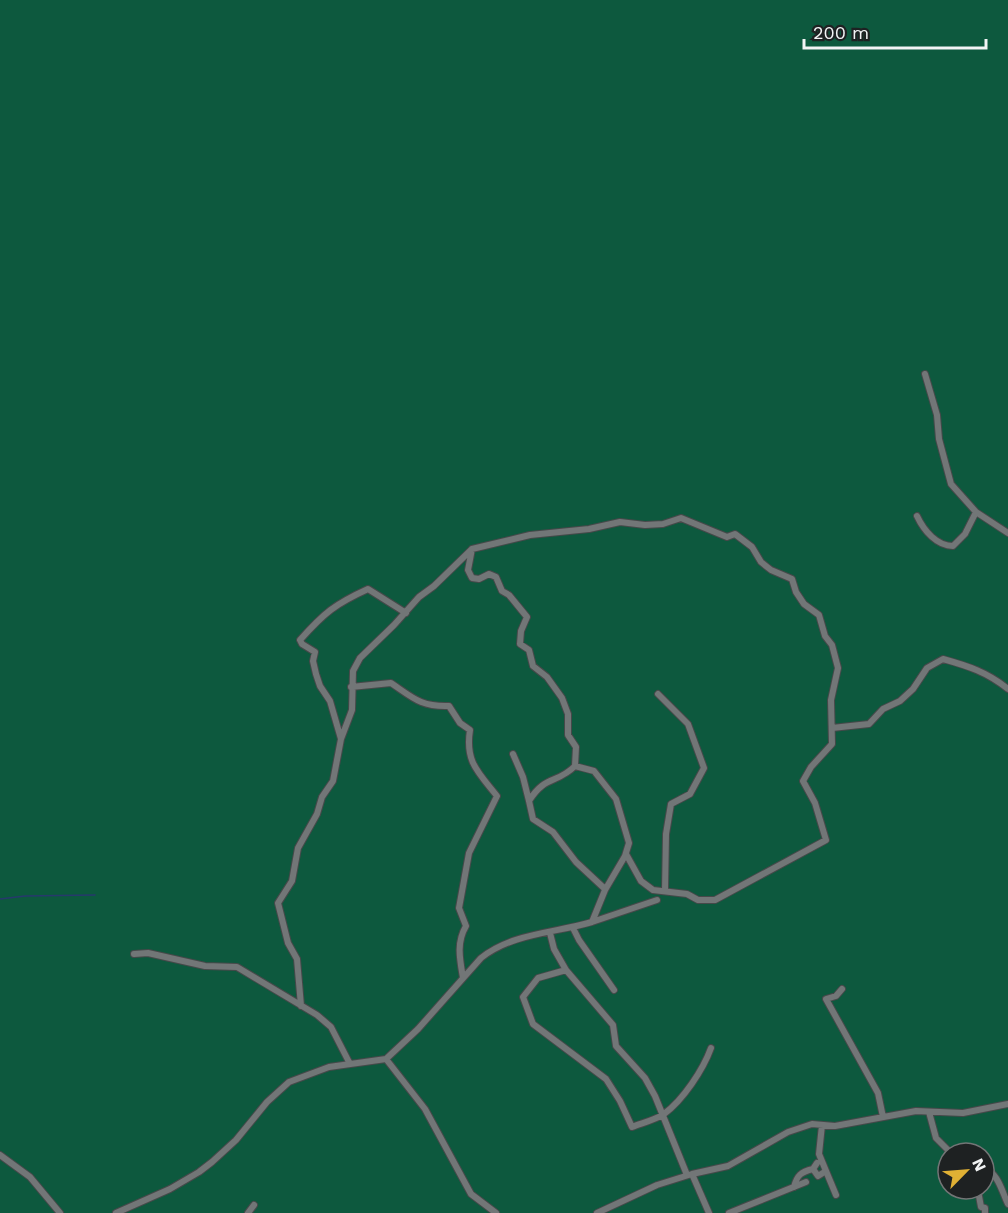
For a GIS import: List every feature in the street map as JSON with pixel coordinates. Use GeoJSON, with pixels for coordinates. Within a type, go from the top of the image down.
{"type":"FeatureCollection","features":[{"type":"Feature","properties":{"kind":"street"},"geometry":{"type":"LineString","coordinates":[[925,374],[937,415],[939,438],[951,484],[976,512],[1008,533]]}},
{"type":"Feature","properties":{"kind":"street"},"geometry":{"type":"LineString","coordinates":[[917,516],[938,543],[953,546],[964,534],[976,512]]}},
{"type":"Feature","properties":{"kind":"street"},"geometry":{"type":"LineString","coordinates":[[301,1006],[297,959],[288,943],[278,903],[292,881],[298,848],[317,814],[322,797],[333,781],[341,739],[352,710],[353,671],[360,658],[406,614],[419,597],[434,586],[472,549],[530,535],[589,529],[620,522],[645,525],[663,524],[681,518],[726,537],[735,534],[752,547],[761,562],[771,570],[792,579],[796,592],[804,604],[819,615],[825,636],[832,645],[838,668],[831,700],[832,744],[811,767],[802,781],[815,803],[826,840],[715,900],[698,900],[687,894],[653,890],[641,881],[626,854]]}},
{"type":"Feature","properties":{"kind":"street"},"geometry":{"type":"LineString","coordinates":[[472,549],[468,570],[472,578],[479,579],[489,574],[496,577],[502,591],[509,595],[527,617],[521,631],[520,644],[529,650],[533,666],[547,677],[562,698],[568,714],[568,735],[576,747],[575,766],[567,774],[548,780],[536,789],[529,801]]}},
{"type":"Feature","properties":{"kind":"street"},"geometry":{"type":"LineString","coordinates":[[341,739],[330,702],[316,674],[315,652],[302,644],[300,640],[320,617],[344,599],[368,589],[406,614]]}},
{"type":"Feature","properties":{"kind":"street"},"geometry":{"type":"LineString","coordinates":[[832,728],[869,724],[883,709],[900,701],[913,690],[927,668],[943,659],[994,677],[1008,690]]}},
{"type":"Feature","properties":{"kind":"street"},"geometry":{"type":"LineString","coordinates":[[351,687],[391,683],[417,702],[432,707],[449,706],[460,723],[470,730],[468,747],[473,765],[497,796],[469,853],[459,908],[466,926],[461,934],[459,950],[463,978]]}},
{"type":"Feature","properties":{"kind":"street"},"geometry":{"type":"LineString","coordinates":[[658,694],[688,724],[704,768],[690,794],[671,804],[666,834],[665,891]]}},
{"type":"Feature","properties":{"kind":"street"},"geometry":{"type":"LineString","coordinates":[[513,754],[523,777],[534,819],[553,832],[576,862],[605,889]]}},
{"type":"Feature","properties":{"kind":"street"},"geometry":{"type":"LineString","coordinates":[[575,766],[594,771],[616,799],[629,843],[626,854],[605,889],[592,922]]}},
{"type":"Feature","properties":{"kind":"street"},"geometry":{"type":"LineString","coordinates":[[116,1213],[170,1189],[199,1172],[242,1133],[267,1102],[289,1082],[329,1066],[386,1059],[418,1029],[481,958],[494,948],[520,938],[573,928],[657,900]]}},
{"type":"Feature","properties":{"kind":"street"},"geometry":{"type":"LineString","coordinates":[[573,928],[614,990]]}},
{"type":"Feature","properties":{"kind":"street"},"geometry":{"type":"LineString","coordinates":[[550,933],[554,949],[566,970],[613,1025],[616,1046],[645,1078],[709,1213]]}},
{"type":"Feature","properties":{"kind":"street"},"geometry":{"type":"LineString","coordinates":[[134,954],[148,953],[205,966],[237,967],[288,996],[331,1027],[350,1064]]}},
{"type":"Feature","properties":{"kind":"street"},"geometry":{"type":"LineString","coordinates":[[566,970],[538,978],[523,997],[533,1024],[606,1079],[620,1101],[632,1127],[662,1115],[691,1086],[711,1048]]}},
{"type":"Feature","properties":{"kind":"street"},"geometry":{"type":"LineString","coordinates":[[842,989],[836,996],[826,999],[878,1093],[883,1117]]}},
{"type":"Feature","properties":{"kind":"street"},"geometry":{"type":"LineString","coordinates":[[386,1059],[425,1109],[471,1194],[496,1213]]}},
{"type":"Feature","properties":{"kind":"street"},"geometry":{"type":"LineString","coordinates":[[597,1213],[657,1185],[689,1174],[728,1166],[788,1132],[812,1124],[835,1125],[916,1111],[963,1113],[1008,1104]]}},
{"type":"Feature","properties":{"kind":"street"},"geometry":{"type":"LineString","coordinates":[[929,1112],[936,1138],[939,1141]]}},
{"type":"Feature","properties":{"kind":"street"},"geometry":{"type":"LineString","coordinates":[[822,1125],[819,1154],[836,1195]]}},
{"type":"Feature","properties":{"kind":"street"},"geometry":{"type":"LineString","coordinates":[[0,1155],[30,1177],[60,1213]]}},
{"type":"Feature","properties":{"kind":"street"},"geometry":{"type":"LineString","coordinates":[[794,1187],[796,1178],[802,1172],[815,1166],[818,1176],[826,1171]]}},
{"type":"Feature","properties":{"kind":"street"},"geometry":{"type":"LineString","coordinates":[[996,1177],[1008,1204]]}},
{"type":"Feature","properties":{"kind":"street"},"geometry":{"type":"LineString","coordinates":[[729,1213],[806,1182]]}},
{"type":"Feature","properties":{"kind":"street"},"geometry":{"type":"LineString","coordinates":[[980,1201],[981,1208],[986,1208],[986,1213]]}},
{"type":"Feature","properties":{"kind":"street"},"geometry":{"type":"LineString","coordinates":[[248,1213],[254,1205]]}},
{"type":"Feature","properties":{"kind":"green space"},"geometry":{"type":"Polygon","coordinates":[[[0,0],[1008,0],[1008,1213],[0,1213],[0,0]]]}},
{"type":"Feature","properties":{"kind":"waterway"},"geometry":{"type":"LineString","coordinates":[[0,899],[25,896],[95,895]]}}]}
